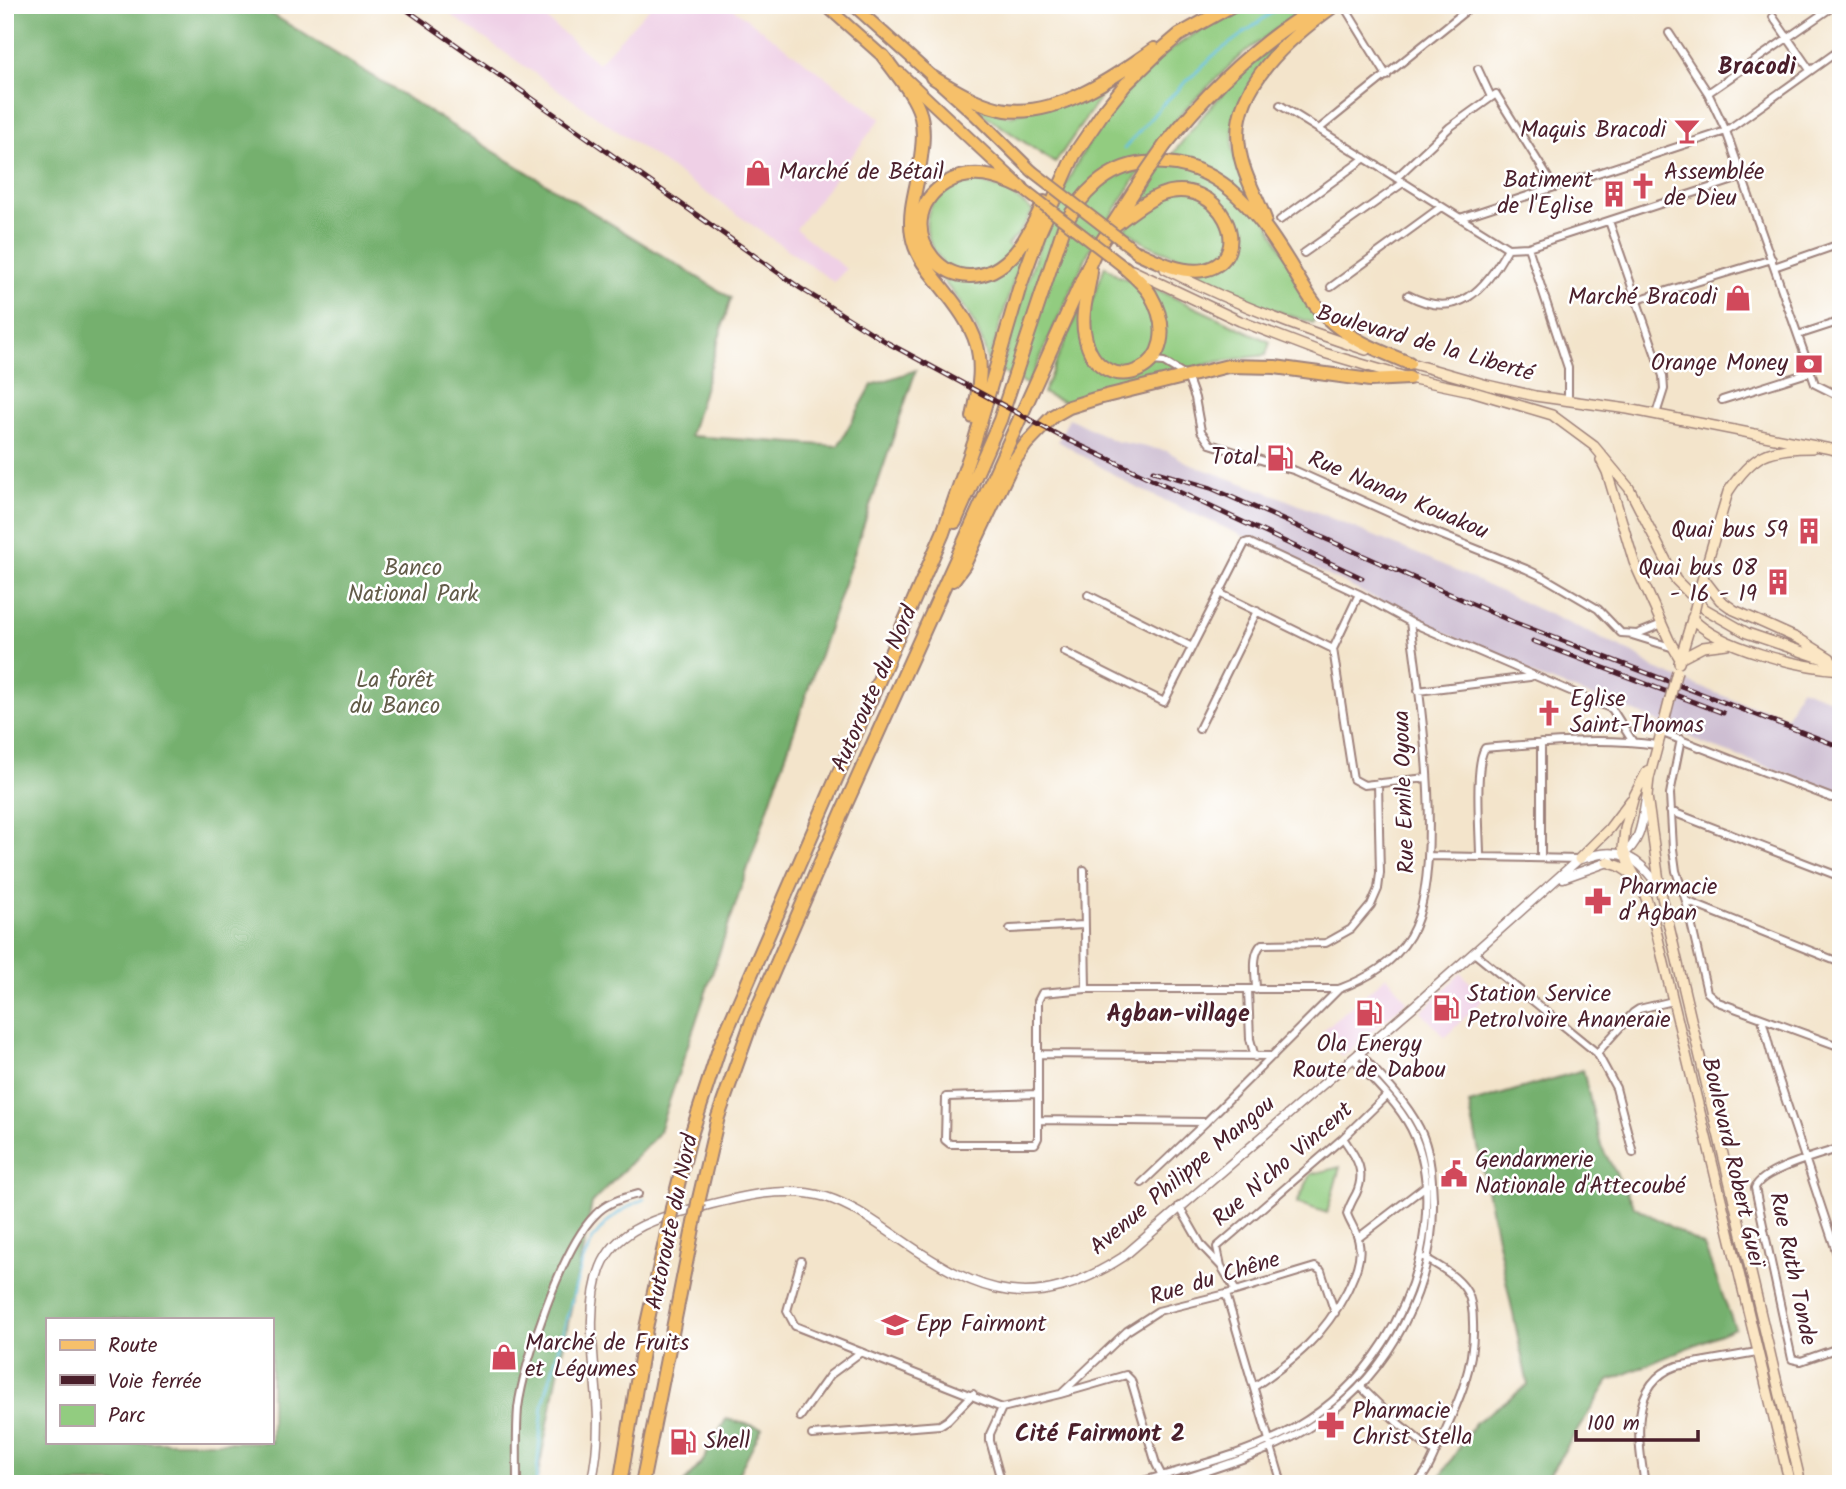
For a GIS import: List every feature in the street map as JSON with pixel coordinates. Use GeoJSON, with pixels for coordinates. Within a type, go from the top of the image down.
{"type":"FeatureCollection","features":[{"type":"Feature","properties":{"kind":"highway","name":"Autoroute du Nord"},"geometry":{"type":"LineString","coordinates":[[620,1484],[646,1328],[672,1208],[693,1128],[720,1046],[943,533],[974,443],[1019,289],[1040,231],[1074,155],[1125,85],[1179,35],[1233,5]]}},
{"type":"Feature","properties":{"kind":"highway","name":"Autoroute du Nord"},"geometry":{"type":"LineString","coordinates":[[642,1484],[698,1203],[718,1117],[752,1021],[845,806],[1094,254],[1145,174],[1189,115],[1246,58],[1322,5]]}},
{"type":"Feature","properties":{"kind":"highway"},"geometry":{"type":"LineString","coordinates":[[1271,235],[1242,164],[1238,130],[1240,115],[1257,81],[1276,56],[1300,32],[1341,8]]}},
{"type":"Feature","properties":{"kind":"highway"},"geometry":{"type":"LineString","coordinates":[[932,77],[979,102],[1007,110],[1037,110],[1054,107],[1080,94],[1179,35]]}},
{"type":"Feature","properties":{"kind":"highway"},"geometry":{"type":"LineString","coordinates":[[883,57],[917,103],[924,126],[924,145],[911,216],[916,251],[923,264],[967,319],[980,349],[981,376],[971,426],[974,443]]}},
{"type":"Feature","properties":{"kind":"highway"},"geometry":{"type":"LineString","coordinates":[[1022,188],[989,175],[964,175],[942,186],[927,201],[922,214],[923,240],[929,255],[940,266],[963,277],[977,276],[1002,264],[1015,253],[1025,239],[1059,174],[1074,155]]}},
{"type":"Feature","properties":{"kind":"highway"},"geometry":{"type":"LineString","coordinates":[[899,636],[949,535],[1000,420],[1064,227],[1077,204],[1105,177],[1121,168],[1155,162],[1179,163],[1209,175],[1232,190],[1260,218],[1323,314],[1361,344],[1409,363]]}},
{"type":"Feature","properties":{"kind":"highway"},"geometry":{"type":"LineString","coordinates":[[1107,232],[1160,195],[1180,191],[1191,192],[1210,200],[1225,216],[1229,226],[1229,247],[1224,257],[1206,270],[1181,269],[1137,252]]}},
{"type":"Feature","properties":{"kind":"highway"},"geometry":{"type":"LineString","coordinates":[[1094,254],[1083,320],[1087,345],[1092,356],[1106,370],[1123,373],[1142,370],[1161,346],[1163,335],[1150,293],[1125,267]]}},
{"type":"Feature","properties":{"kind":"highway"},"geometry":{"type":"LineString","coordinates":[[937,603],[964,565],[1012,464],[1037,430],[1069,407],[1216,369],[1247,366],[1275,367],[1370,380],[1409,378]]}},
{"type":"Feature","properties":{"kind":"main road"},"geometry":{"type":"LineString","coordinates":[[825,5],[1022,188],[1125,267],[1186,297],[1286,340],[1409,378],[1471,391],[1552,415],[1594,446],[1629,488],[1664,560],[1686,592],[1706,609],[1747,633],[1841,667]]}},
{"type":"Feature","properties":{"kind":"main road"},"geometry":{"type":"LineString","coordinates":[[853,5],[1032,171],[1137,252]]}},
{"type":"Feature","properties":{"kind":"main road","name":"Boulevard de la Liberté"},"geometry":{"type":"LineString","coordinates":[[1137,252],[1197,285],[1297,328],[1487,385],[1836,449]]}},
{"type":"Feature","properties":{"kind":"main road"},"geometry":{"type":"LineString","coordinates":[[1594,446],[1607,472],[1634,562],[1680,659],[1703,647],[1732,644]]}},
{"type":"Feature","properties":{"kind":"main road","name":"Boulevard Robert Gueï"},"geometry":{"type":"LineString","coordinates":[[1801,1484],[1660,888],[1647,796],[1653,760],[1728,492],[1758,458],[1782,448],[1836,449]]}},
{"type":"Feature","properties":{"kind":"main road"},"geometry":{"type":"LineString","coordinates":[[1703,579],[1720,600],[1734,610],[1801,640],[1841,667]]}},
{"type":"Feature","properties":{"kind":"main road"},"geometry":{"type":"LineString","coordinates":[[1693,615],[1710,634],[1732,644],[1797,663],[1841,667]]}},
{"type":"Feature","properties":{"kind":"main road","name":"Boulevard Robert Gueï"},"geometry":{"type":"LineString","coordinates":[[1653,760],[1634,796],[1625,829],[1624,854],[1639,881],[1651,913],[1790,1484]]}},
{"type":"Feature","properties":{"kind":"main road"},"geometry":{"type":"LineString","coordinates":[[1579,859],[1609,829],[1634,796]]}},
{"type":"Feature","properties":{"kind":"main road"},"geometry":{"type":"LineString","coordinates":[[1607,862],[1630,873],[1639,881]]}},
{"type":"Feature","properties":{"kind":"street"},"geometry":{"type":"LineString","coordinates":[[1319,129],[1473,5]]}},
{"type":"Feature","properties":{"kind":"street"},"geometry":{"type":"LineString","coordinates":[[1708,93],[1835,5]]}},
{"type":"Feature","properties":{"kind":"street"},"geometry":{"type":"LineString","coordinates":[[1341,8],[1387,76]]}},
{"type":"Feature","properties":{"kind":"street"},"geometry":{"type":"LineString","coordinates":[[1773,17],[1810,71]]}},
{"type":"Feature","properties":{"kind":"street"},"geometry":{"type":"LineString","coordinates":[[1669,33],[1708,93],[1726,131],[1818,387],[1841,397]]}},
{"type":"Feature","properties":{"kind":"street"},"geometry":{"type":"LineString","coordinates":[[1460,218],[1726,131],[1841,49]]}},
{"type":"Feature","properties":{"kind":"street"},"geometry":{"type":"LineString","coordinates":[[1478,69],[1491,97]]}},
{"type":"Feature","properties":{"kind":"street"},"geometry":{"type":"LineString","coordinates":[[1396,178],[1450,127],[1496,94],[1554,187]]}},
{"type":"Feature","properties":{"kind":"street"},"geometry":{"type":"LineString","coordinates":[[1280,105],[1508,248],[1528,247],[1744,177]]}},
{"type":"Feature","properties":{"kind":"street"},"geometry":{"type":"LineString","coordinates":[[1280,220],[1365,158]]}},
{"type":"Feature","properties":{"kind":"street"},"geometry":{"type":"LineString","coordinates":[[1304,253],[1403,183]]}},
{"type":"Feature","properties":{"kind":"street"},"geometry":{"type":"LineString","coordinates":[[1331,287],[1441,207]]}},
{"type":"Feature","properties":{"kind":"street"},"geometry":{"type":"LineString","coordinates":[[1609,221],[1664,382],[1656,414]]}},
{"type":"Feature","properties":{"kind":"street"},"geometry":{"type":"LineString","coordinates":[[1774,267],[1837,245]]}},
{"type":"Feature","properties":{"kind":"street"},"geometry":{"type":"LineString","coordinates":[[1528,247],[1568,368],[1568,401]]}},
{"type":"Feature","properties":{"kind":"street"},"geometry":{"type":"LineString","coordinates":[[1408,295],[1425,304],[1436,305],[1454,303],[1476,293],[1494,273],[1508,248]]}},
{"type":"Feature","properties":{"kind":"street"},"geometry":{"type":"LineString","coordinates":[[1637,300],[1772,259]]}},
{"type":"Feature","properties":{"kind":"street"},"geometry":{"type":"LineString","coordinates":[[1798,335],[1841,321]]}},
{"type":"Feature","properties":{"kind":"street"},"geometry":{"type":"LineString","coordinates":[[1152,360],[1164,362],[1187,376]]}},
{"type":"Feature","properties":{"kind":"street"},"geometry":{"type":"LineString","coordinates":[[1722,400],[1811,372]]}},
{"type":"Feature","properties":{"kind":"street","name":"Rue Nanan Kouakou"},"geometry":{"type":"LineString","coordinates":[[1187,376],[1195,398],[1201,430],[1210,444],[1296,471],[1414,524],[1526,569],[1598,609],[1613,627],[1621,633],[1630,634]]}},
{"type":"Feature","properties":{"kind":"street"},"geometry":{"type":"LineString","coordinates":[[1064,652],[1164,702],[1245,543],[1248,542],[1359,594],[1410,622],[1612,709],[1633,742]]}},
{"type":"Feature","properties":{"kind":"street"},"geometry":{"type":"LineString","coordinates":[[1219,593],[1333,649]]}},
{"type":"Feature","properties":{"kind":"street"},"geometry":{"type":"LineString","coordinates":[[1359,594],[1333,649],[1353,779],[1363,785],[1426,778]]}},
{"type":"Feature","properties":{"kind":"street"},"geometry":{"type":"LineString","coordinates":[[1088,595],[1192,647]]}},
{"type":"Feature","properties":{"kind":"street"},"geometry":{"type":"LineString","coordinates":[[1199,729],[1257,611]]}},
{"type":"Feature","properties":{"kind":"street","name":"Rue Emile Oyoua"},"geometry":{"type":"LineString","coordinates":[[1038,1120],[1039,996],[1046,991],[1339,989],[1384,966],[1410,935],[1424,900],[1429,856],[1426,778],[1410,622]]}},
{"type":"Feature","properties":{"kind":"street"},"geometry":{"type":"LineString","coordinates":[[1630,634],[1662,624]]}},
{"type":"Feature","properties":{"kind":"street"},"geometry":{"type":"LineString","coordinates":[[1630,634],[1674,648]]}},
{"type":"Feature","properties":{"kind":"street"},"geometry":{"type":"LineString","coordinates":[[1418,691],[1532,676]]}},
{"type":"Feature","properties":{"kind":"street"},"geometry":{"type":"LineString","coordinates":[[1662,727],[1681,739],[1832,798]]}},
{"type":"Feature","properties":{"kind":"street"},"geometry":{"type":"LineString","coordinates":[[1681,739],[1674,770],[1670,811],[1676,871],[1686,901],[1707,992],[1718,1002],[1841,1047]]}},
{"type":"Feature","properties":{"kind":"street"},"geometry":{"type":"LineString","coordinates":[[1480,856],[1479,772],[1485,748],[1541,743],[1633,742],[1657,745]]}},
{"type":"Feature","properties":{"kind":"street"},"geometry":{"type":"LineString","coordinates":[[1541,743],[1541,857]]}},
{"type":"Feature","properties":{"kind":"street"},"geometry":{"type":"LineString","coordinates":[[1255,1057],[1250,1039],[1252,990],[1259,946],[1326,943],[1351,929],[1371,905],[1378,889],[1380,873],[1378,783]]}},
{"type":"Feature","properties":{"kind":"street"},"geometry":{"type":"LineString","coordinates":[[1429,856],[1579,859],[1600,854],[1624,854],[1637,840],[1647,796]]}},
{"type":"Feature","properties":{"kind":"street"},"geometry":{"type":"LineString","coordinates":[[1670,811],[1841,877]]}},
{"type":"Feature","properties":{"kind":"street","name":"Avenue Philippe Mangou"},"geometry":{"type":"LineString","coordinates":[[1556,881],[1624,854]]}},
{"type":"Feature","properties":{"kind":"street","name":"Boulevard Robert Gueï"},"geometry":{"type":"LineString","coordinates":[[1624,854],[1644,867],[1660,888]]}},
{"type":"Feature","properties":{"kind":"street","name":"Avenue Philippe Mangou"},"geometry":{"type":"LineString","coordinates":[[592,1484],[598,1420],[593,1355],[593,1303],[596,1282],[610,1250],[632,1232],[656,1219],[766,1193],[790,1191],[813,1194],[855,1209],[942,1268],[997,1290],[1034,1292],[1072,1284],[1100,1272],[1122,1257],[1579,859]]}},
{"type":"Feature","properties":{"kind":"street"},"geometry":{"type":"LineString","coordinates":[[1084,870],[1086,989]]}},
{"type":"Feature","properties":{"kind":"street"},"geometry":{"type":"LineString","coordinates":[[1686,901],[1841,963]]}},
{"type":"Feature","properties":{"kind":"street"},"geometry":{"type":"LineString","coordinates":[[1010,929],[1084,925]]}},
{"type":"Feature","properties":{"kind":"street"},"geometry":{"type":"LineString","coordinates":[[1474,953],[1597,1053],[1616,1088],[1633,1153]]}},
{"type":"Feature","properties":{"kind":"street"},"geometry":{"type":"LineString","coordinates":[[1142,1183],[1339,989]]}},
{"type":"Feature","properties":{"kind":"street"},"geometry":{"type":"LineString","coordinates":[[1597,1053],[1633,1013],[1639,1009],[1673,1001]]}},
{"type":"Feature","properties":{"kind":"street"},"geometry":{"type":"LineString","coordinates":[[1762,1019],[1841,1266]]}},
{"type":"Feature","properties":{"kind":"street"},"geometry":{"type":"LineString","coordinates":[[1038,1054],[1273,1056]]}},
{"type":"Feature","properties":{"kind":"street"},"geometry":{"type":"LineString","coordinates":[[1133,1484],[1271,1445],[1326,1406],[1355,1380],[1372,1360],[1401,1315],[1415,1280],[1420,1256],[1426,1217],[1427,1185],[1416,1139],[1409,1124],[1356,1055]]}},
{"type":"Feature","properties":{"kind":"street"},"geometry":{"type":"LineString","coordinates":[[802,1261],[787,1311],[793,1325],[973,1394],[1002,1408],[1126,1375],[1131,1380],[1156,1464],[1167,1484],[1271,1445],[1321,1420],[1360,1386],[1396,1338],[1412,1308],[1428,1260],[1433,1213],[1429,1154],[1415,1120],[1356,1055]]}},
{"type":"Feature","properties":{"kind":"street"},"geometry":{"type":"LineString","coordinates":[[1038,1094],[946,1097],[944,1140],[950,1144],[1035,1144],[1038,1138],[1038,1120],[1206,1122]]}},
{"type":"Feature","properties":{"kind":"street","name":"Rue N'cho Vincent"},"geometry":{"type":"LineString","coordinates":[[1221,1266],[1217,1247],[1343,1138],[1387,1096]]}},
{"type":"Feature","properties":{"kind":"street"},"geometry":{"type":"LineString","coordinates":[[1254,1387],[1291,1362],[1314,1340],[1335,1313],[1356,1269],[1360,1255],[1358,1238],[1347,1214],[1362,1182],[1359,1164],[1343,1138]]}},
{"type":"Feature","properties":{"kind":"street","name":"Rue Ruth Tonde"},"geometry":{"type":"LineString","coordinates":[[1841,1148],[1805,1159],[1761,1179],[1755,1188],[1793,1359],[1801,1361],[1841,1347]]}},
{"type":"Feature","properties":{"kind":"street"},"geometry":{"type":"LineString","coordinates":[[1358,1238],[1427,1185]]}},
{"type":"Feature","properties":{"kind":"street"},"geometry":{"type":"LineString","coordinates":[[517,1484],[519,1408],[529,1360],[554,1289],[580,1234],[596,1214],[618,1199],[638,1194]]}},
{"type":"Feature","properties":{"kind":"street"},"geometry":{"type":"LineString","coordinates":[[1179,1206],[1202,1246],[1221,1266],[1236,1291]]}},
{"type":"Feature","properties":{"kind":"street"},"geometry":{"type":"LineString","coordinates":[[1416,1484],[1435,1453],[1470,1371],[1473,1353],[1473,1320],[1467,1292],[1454,1278],[1420,1256]]}},
{"type":"Feature","properties":{"kind":"street","name":"Rue du Chêne"},"geometry":{"type":"LineString","coordinates":[[1060,1394],[1127,1331],[1158,1311],[1315,1268],[1321,1271],[1335,1313]]}},
{"type":"Feature","properties":{"kind":"street"},"geometry":{"type":"LineString","coordinates":[[1226,1294],[1282,1484]]}},
{"type":"Feature","properties":{"kind":"street"},"geometry":{"type":"LineString","coordinates":[[800,1417],[830,1375],[861,1352]]}},
{"type":"Feature","properties":{"kind":"street"},"geometry":{"type":"LineString","coordinates":[[1645,1484],[1639,1431],[1640,1409],[1647,1388],[1654,1378],[1664,1370],[1677,1366],[1757,1352]]}},
{"type":"Feature","properties":{"kind":"street"},"geometry":{"type":"LineString","coordinates":[[1360,1386],[1398,1423],[1435,1453]]}},
{"type":"Feature","properties":{"kind":"street"},"geometry":{"type":"LineString","coordinates":[[812,1436],[940,1425],[973,1394]]}},
{"type":"Feature","properties":{"kind":"street"},"geometry":{"type":"LineString","coordinates":[[1002,1408],[990,1434],[1002,1484]]}},
{"type":"Feature","properties":{"kind":"shaded area","name":"Marché de Bétail"},"geometry":{"type":"Polygon","coordinates":[[[456,5],[530,5],[598,63],[652,5],[728,5],[881,118],[796,229],[846,269],[834,282],[448,13],[456,5]]]}},
{"type":"Feature","properties":{"kind":"shaded area"},"geometry":{"type":"Polygon","coordinates":[[[1069,418],[1115,441],[1167,451],[1192,465],[1275,495],[1432,560],[1637,655],[1655,669],[1741,703],[1787,717],[1800,688],[1841,703],[1841,793],[1704,744],[1648,717],[1533,675],[1300,562],[1133,486],[1058,441],[1069,418]]]}},
{"type":"Feature","properties":{"kind":"shaded area"},"geometry":{"type":"Polygon","coordinates":[[[1461,973],[1485,998],[1445,1037],[1421,1012],[1461,973]]]}},
{"type":"Feature","properties":{"kind":"shaded area"},"geometry":{"type":"Polygon","coordinates":[[[1387,976],[1407,1001],[1342,1057],[1321,1032],[1387,976]]]}},
{"type":"Feature","properties":{"kind":"green space","name":"La forêt du Banco"},"geometry":{"type":"Polygon","coordinates":[[[5,5],[257,5],[731,298],[690,436],[838,446],[872,385],[916,370],[658,1134],[592,1203],[536,1484],[5,1484],[5,5]]]}},
{"type":"Feature","properties":{"kind":"green space"},"geometry":{"type":"Polygon","coordinates":[[[1242,5],[1310,5],[1242,54],[1184,110],[1159,141],[1088,253],[1028,385],[1001,372],[1038,249],[1054,209],[1095,134],[1120,100],[1159,59],[1242,5]]]}},
{"type":"Feature","properties":{"kind":"green space"},"geometry":{"type":"Polygon","coordinates":[[[1296,29],[1281,44],[1233,130],[1233,149],[1238,166],[1316,313],[1313,323],[1260,306],[1225,289],[1192,272],[1185,260],[1146,244],[1125,229],[1134,219],[1132,209],[1206,112],[1247,68],[1296,29]]]}},
{"type":"Feature","properties":{"kind":"green space"},"geometry":{"type":"Polygon","coordinates":[[[1110,83],[1055,163],[980,112],[982,109],[1010,116],[1110,83]]]}},
{"type":"Feature","properties":{"kind":"green space"},"geometry":{"type":"Polygon","coordinates":[[[973,180],[1007,191],[1033,211],[1019,233],[1007,245],[1021,256],[988,365],[976,327],[938,275],[942,261],[927,231],[929,211],[934,201],[952,185],[973,180]]]}},
{"type":"Feature","properties":{"kind":"green space"},"geometry":{"type":"Polygon","coordinates":[[[1105,266],[1119,276],[1162,292],[1270,342],[1266,355],[1216,362],[1066,403],[1043,393],[1079,308],[1091,303],[1105,266]]]}},
{"type":"Feature","properties":{"kind":"green space"},"geometry":{"type":"Polygon","coordinates":[[[1583,1070],[1601,1146],[1634,1206],[1704,1246],[1735,1328],[1609,1381],[1543,1484],[1436,1484],[1475,1423],[1528,1385],[1469,1104],[1583,1070]]]}},
{"type":"Feature","properties":{"kind":"green space"},"geometry":{"type":"Polygon","coordinates":[[[1340,1167],[1327,1213],[1297,1203],[1311,1174],[1340,1167]]]}},
{"type":"Feature","properties":{"kind":"green space"},"geometry":{"type":"Polygon","coordinates":[[[726,1419],[762,1428],[733,1484],[683,1484],[703,1461],[726,1419]]]}},
{"type":"Feature","properties":{"kind":"waterway"},"geometry":{"type":"LineString","coordinates":[[1124,149],[1162,105],[1214,55],[1282,5]]}},
{"type":"Feature","properties":{"kind":"waterway"},"geometry":{"type":"LineString","coordinates":[[536,1484],[543,1404],[582,1263],[593,1239],[606,1223],[621,1211],[644,1199]]}},
{"type":"Feature","properties":{"kind":"railway"},"geometry":{"type":"LineString","coordinates":[[400,5],[800,288],[888,343],[1060,436],[1362,578]]}},
{"type":"Feature","properties":{"kind":"railway"},"geometry":{"type":"LineString","coordinates":[[1153,471],[1211,488],[1513,622],[1841,747]]}},
{"type":"Feature","properties":{"kind":"railway"},"geometry":{"type":"LineString","coordinates":[[1533,641],[1723,713]]}},
{"type":"Feature","properties":{"kind":"place","name":"Maquis Bracodi"},"geometry":{"type":"Point","coordinates":[1687,131]}},
{"type":"Feature","properties":{"kind":"place","name":"Marché de Bétail"},"geometry":{"type":"Point","coordinates":[758,173]}},
{"type":"Feature","properties":{"kind":"place","name":"Assemblée de Dieu"},"geometry":{"type":"Point","coordinates":[1643,186]}},
{"type":"Feature","properties":{"kind":"place","name":"Batiment de l'Eglise"},"geometry":{"type":"Point","coordinates":[1614,194]}},
{"type":"Feature","properties":{"kind":"place","name":"Marché Bracodi"},"geometry":{"type":"Point","coordinates":[1738,298]}},
{"type":"Feature","properties":{"kind":"place","name":"Orange Money"},"geometry":{"type":"Point","coordinates":[1809,364]}},
{"type":"Feature","properties":{"kind":"place","name":"Total"},"geometry":{"type":"Point","coordinates":[1280,458]}},
{"type":"Feature","properties":{"kind":"place","name":"Quai bus 59"},"geometry":{"type":"Point","coordinates":[1809,531]}},
{"type":"Feature","properties":{"kind":"place","name":"Quai bus 08 - 16 - 19"},"geometry":{"type":"Point","coordinates":[1778,582]}},
{"type":"Feature","properties":{"kind":"place","name":"Eglise Saint-Thomas"},"geometry":{"type":"Point","coordinates":[1549,713]}},
{"type":"Feature","properties":{"kind":"place","name":"Pharmacie d’Agban"},"geometry":{"type":"Point","coordinates":[1598,901]}},
{"type":"Feature","properties":{"kind":"place","name":"Station Service PetroIvoire Ananeraie"},"geometry":{"type":"Point","coordinates":[1446,1008]}},
{"type":"Feature","properties":{"kind":"place","name":"Ola Energy Route de Dabou"},"geometry":{"type":"Point","coordinates":[1369,1013]}},
{"type":"Feature","properties":{"kind":"place","name":"Gendarmerie Nationale d'Attecoubé"},"geometry":{"type":"Point","coordinates":[1454,1174]}},
{"type":"Feature","properties":{"kind":"place","name":"Epp Fairmont"},"geometry":{"type":"Point","coordinates":[895,1325]}},
{"type":"Feature","properties":{"kind":"place","name":"Marché de Fruits et Légumes"},"geometry":{"type":"Point","coordinates":[504,1357]}},
{"type":"Feature","properties":{"kind":"place","name":"Pharmacie Christ Stella"},"geometry":{"type":"Point","coordinates":[1331,1425]}},
{"type":"Feature","properties":{"kind":"place","name":"Shell"},"geometry":{"type":"Point","coordinates":[683,1442]}},
{"type":"Feature","properties":{"kind":"district","name":"Bracodi"},"geometry":{"type":"Point","coordinates":[1757,67]}},
{"type":"Feature","properties":{"kind":"district","name":"Agban-village"},"geometry":{"type":"Point","coordinates":[1178,1014]}},
{"type":"Feature","properties":{"kind":"district","name":"Cité Fairmont 2"},"geometry":{"type":"Point","coordinates":[1100,1434]}},
{"type":"Feature","properties":{"kind":"park label","name":"Banco National Park"},"geometry":{"type":"Point","coordinates":[413,582]}}]}
